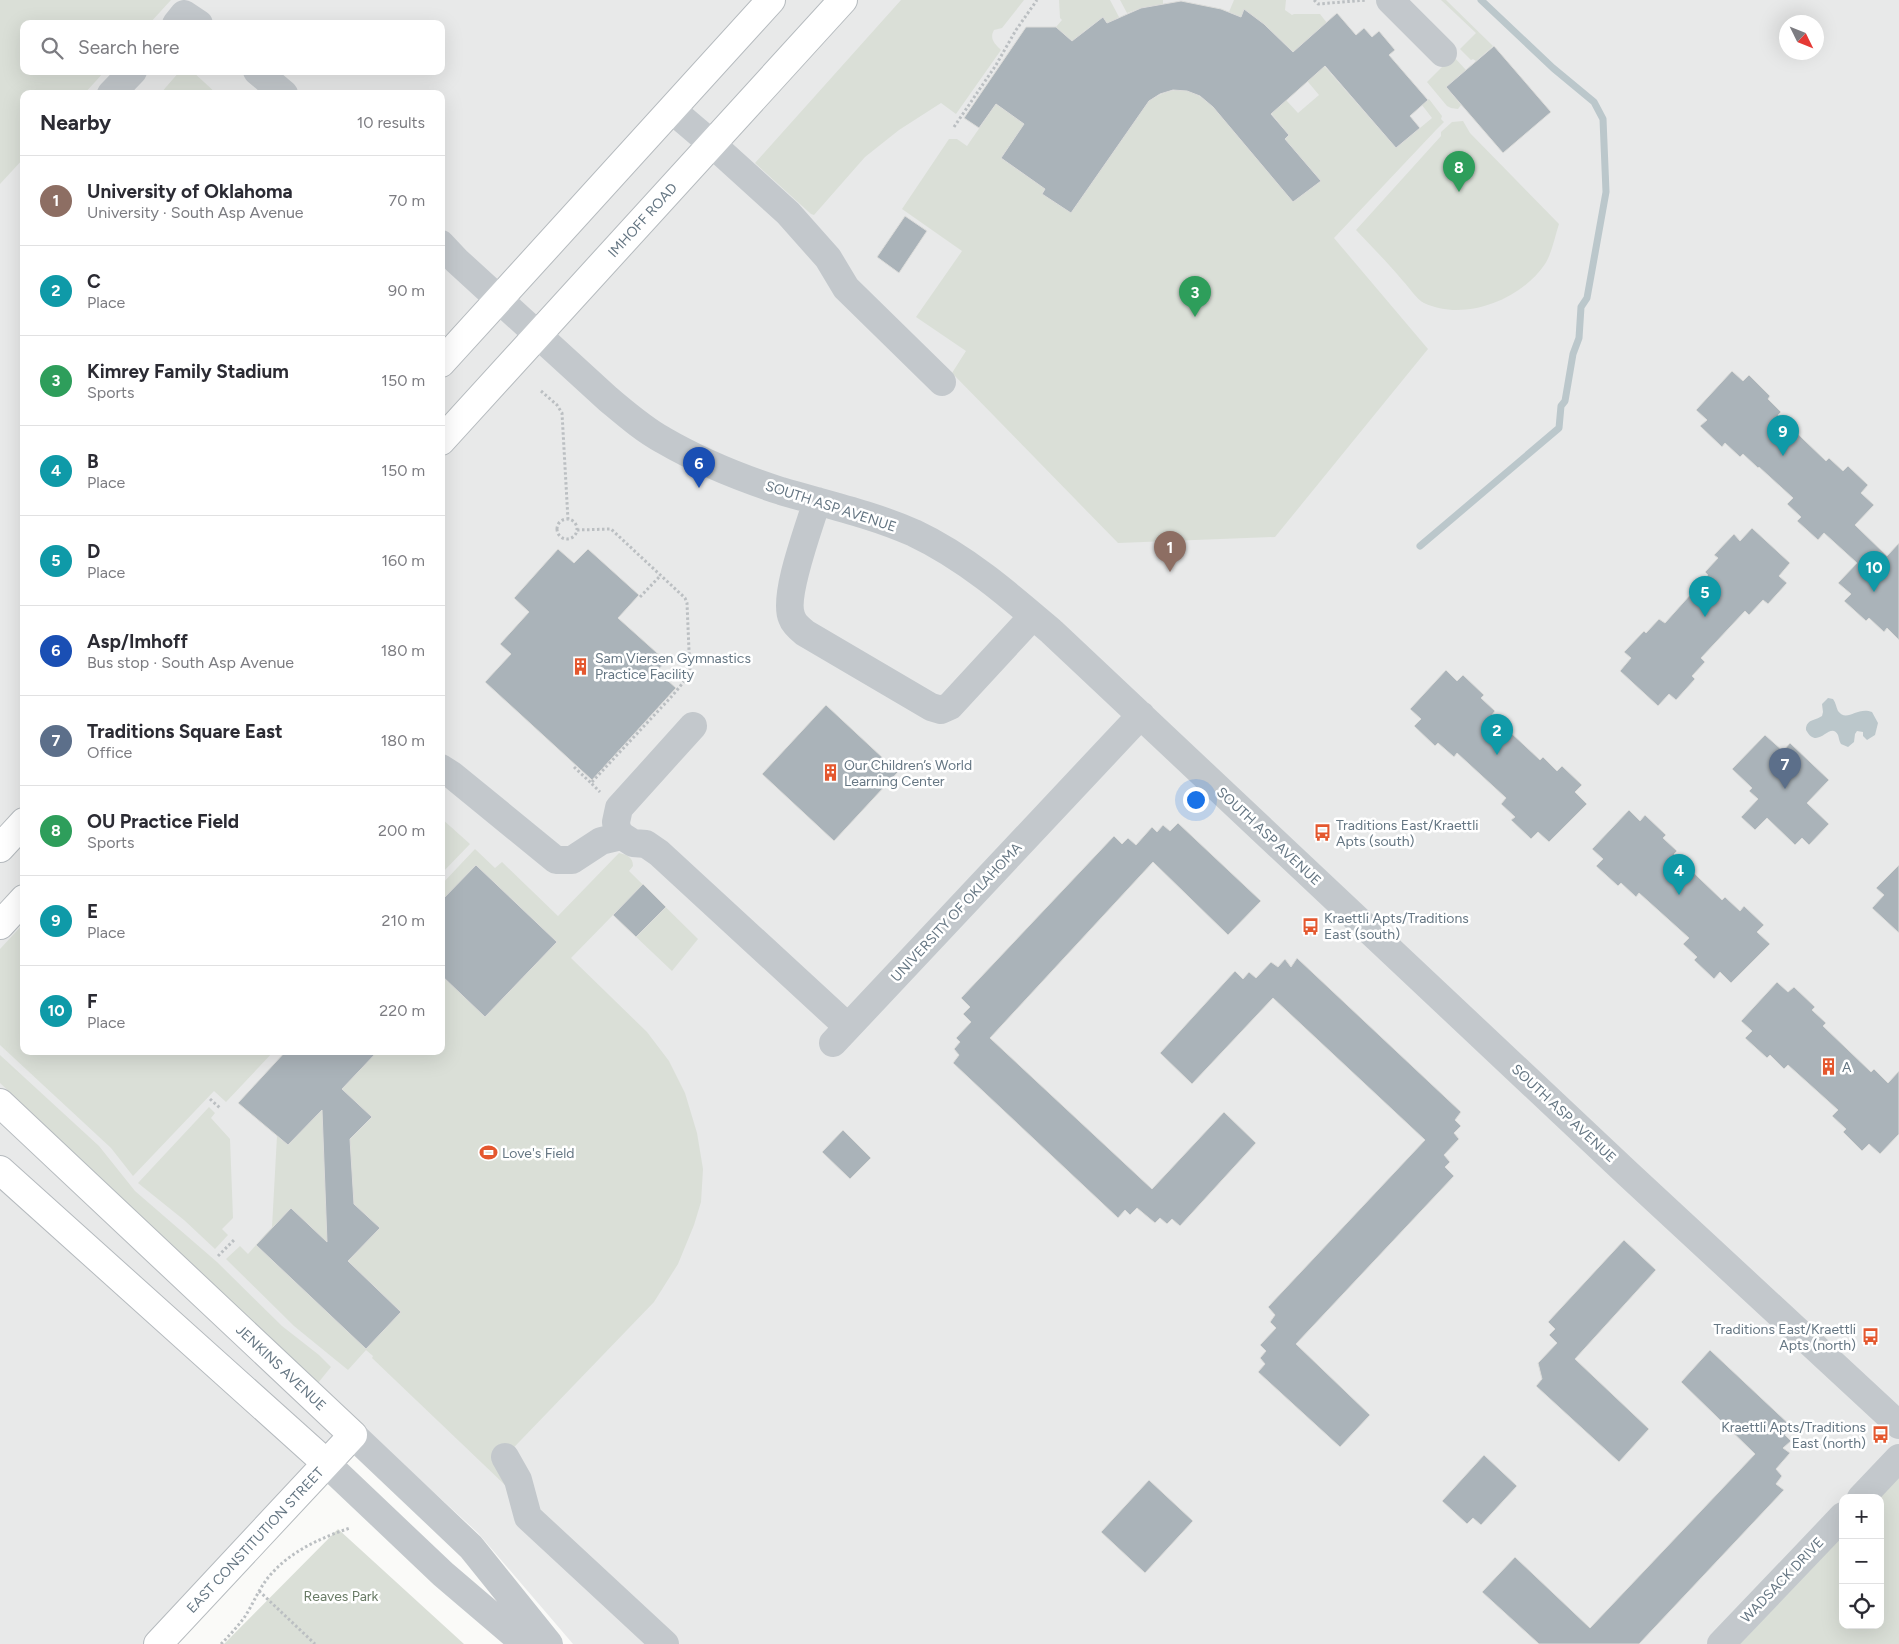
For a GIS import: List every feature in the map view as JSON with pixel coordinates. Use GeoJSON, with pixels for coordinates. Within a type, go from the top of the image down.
{"type":"FeatureCollection","features":[{"type":"Feature","properties":{"kind":"main road"},"geometry":{"type":"LineString","coordinates":[[445,359],[771,0]]}},
{"type":"Feature","properties":{"kind":"main road","name":"IMHOFF ROAD"},"geometry":{"type":"LineString","coordinates":[[445,432],[538,335],[843,0]]}},
{"type":"Feature","properties":{"kind":"main road"},"geometry":{"type":"LineString","coordinates":[[0,848],[20,826]]}},
{"type":"Feature","properties":{"kind":"main road"},"geometry":{"type":"LineString","coordinates":[[0,925],[20,903]]}},
{"type":"Feature","properties":{"kind":"main road","name":"JENKINS AVENUE"},"geometry":{"type":"LineString","coordinates":[[0,1103],[353,1435]]}},
{"type":"Feature","properties":{"kind":"main road"},"geometry":{"type":"LineString","coordinates":[[0,1170],[326,1463]]}},
{"type":"Feature","properties":{"kind":"main road","name":"EAST CONSTITUTION STREET"},"geometry":{"type":"LineString","coordinates":[[158,1644],[353,1435]]}},
{"type":"Feature","properties":{"kind":"street"},"geometry":{"type":"LineString","coordinates":[[1390,0],[1443,53]]}},
{"type":"Feature","properties":{"kind":"street"},"geometry":{"type":"LineString","coordinates":[[179,20],[184,14],[193,20]]}},
{"type":"Feature","properties":{"kind":"street"},"geometry":{"type":"LineString","coordinates":[[115,90],[129,75]]}},
{"type":"Feature","properties":{"kind":"street"},"geometry":{"type":"LineString","coordinates":[[262,75],[279,90]]}},
{"type":"Feature","properties":{"kind":"street"},"geometry":{"type":"LineString","coordinates":[[672,110],[788,213],[828,258],[846,288],[942,382]]}},
{"type":"Feature","properties":{"kind":"street","name":"SOUTH ASP AVENUE"},"geometry":{"type":"LineString","coordinates":[[445,248],[608,400],[662,440],[693,456],[745,478],[869,516],[914,533],[972,567],[1033,616],[1141,715],[1627,1173],[1899,1425]]}},
{"type":"Feature","properties":{"kind":"street"},"geometry":{"type":"LineString","coordinates":[[817,501],[791,587],[789,605],[792,618],[805,633],[931,707],[941,710],[950,706],[1033,616]]}},
{"type":"Feature","properties":{"kind":"street","name":"UNIVERSITY OF OKLAHOMA"},"geometry":{"type":"LineString","coordinates":[[622,836],[633,843],[646,844],[659,853],[840,1035],[1141,715]]}},
{"type":"Feature","properties":{"kind":"street"},"geometry":{"type":"LineString","coordinates":[[445,771],[556,860],[572,860],[601,841],[622,836],[617,830],[616,822],[619,808],[692,726]]}},
{"type":"Feature","properties":{"kind":"street","name":"JENKINS AVENUE"},"geometry":{"type":"LineString","coordinates":[[353,1435],[471,1547],[549,1644]]}},
{"type":"Feature","properties":{"kind":"street"},"geometry":{"type":"LineString","coordinates":[[505,1457],[518,1480],[528,1517],[665,1644]]}},
{"type":"Feature","properties":{"kind":"street"},"geometry":{"type":"LineString","coordinates":[[1865,1494],[1899,1458]]}},
{"type":"Feature","properties":{"kind":"street"},"geometry":{"type":"LineString","coordinates":[[326,1463],[443,1574],[524,1644]]}},
{"type":"Feature","properties":{"kind":"street","name":"WADSACK DRIVE"},"geometry":{"type":"LineString","coordinates":[[1721,1644],[1839,1520]]}},
{"type":"Feature","properties":{"kind":"path"},"geometry":{"type":"LineString","coordinates":[[954,127],[1037,0]]}},
{"type":"Feature","properties":{"kind":"path"},"geometry":{"type":"LineString","coordinates":[[1314,0],[1318,4],[1371,0]]}},
{"type":"Feature","properties":{"kind":"path"},"geometry":{"type":"LineString","coordinates":[[541,391],[557,405],[562,413],[568,520]]}},
{"type":"Feature","properties":{"kind":"path"},"geometry":{"type":"LineString","coordinates":[[568,520],[576,524],[577,530],[574,536],[569,539],[560,536],[558,527],[562,522],[568,520]]}},
{"type":"Feature","properties":{"kind":"path"},"geometry":{"type":"LineString","coordinates":[[577,530],[610,529],[685,598],[687,603],[690,674],[673,696],[591,783]]}},
{"type":"Feature","properties":{"kind":"path"},"geometry":{"type":"LineString","coordinates":[[640,597],[661,575]]}},
{"type":"Feature","properties":{"kind":"path"},"geometry":{"type":"LineString","coordinates":[[574,768],[619,808]]}},
{"type":"Feature","properties":{"kind":"path"},"geometry":{"type":"LineString","coordinates":[[210,1099],[220,1108]]}},
{"type":"Feature","properties":{"kind":"path"},"geometry":{"type":"LineString","coordinates":[[218,1256],[234,1240]]}},
{"type":"Feature","properties":{"kind":"path"},"geometry":{"type":"LineString","coordinates":[[221,1644],[244,1617],[258,1591],[272,1572],[291,1557],[328,1535],[350,1528]]}},
{"type":"Feature","properties":{"kind":"path"},"geometry":{"type":"LineString","coordinates":[[258,1591],[315,1644]]}},
{"type":"Feature","properties":{"kind":"shaded area"},"geometry":{"type":"Polygon","coordinates":[[[0,0],[1899,0],[1899,1644],[573,1644],[478,1533],[355,1420],[143,1644],[0,1644],[0,0]]]}},
{"type":"Feature","properties":{"kind":"shaded area"},"geometry":{"type":"Polygon","coordinates":[[[1828,698],[1833,699],[1841,714],[1849,715],[1862,711],[1872,712],[1878,723],[1875,735],[1867,740],[1863,736],[1863,732],[1857,731],[1854,742],[1848,747],[1841,744],[1835,731],[1815,738],[1810,736],[1806,726],[1811,721],[1822,716],[1822,704],[1828,698]]]}},
{"type":"Feature","properties":{"kind":"green space"},"geometry":{"type":"Polygon","coordinates":[[[0,0],[171,0],[153,20],[20,20],[20,75],[101,75],[88,90],[20,90],[20,162],[0,184],[0,0]]]}},
{"type":"Feature","properties":{"kind":"green space"},"geometry":{"type":"Polygon","coordinates":[[[901,0],[1024,0],[1002,28],[994,30],[992,39],[1001,50],[956,114],[941,103],[899,130],[865,157],[814,215],[811,214],[755,163],[901,0]]]}},
{"type":"Feature","properties":{"kind":"green space"},"geometry":{"type":"Polygon","coordinates":[[[1059,0],[1110,0],[1119,17],[1108,24],[1103,17],[1083,32],[1068,49],[1046,93],[1001,158],[1025,175],[1070,111],[1074,149],[1042,193],[1065,209],[1149,101],[1175,90],[1182,90],[1197,95],[1213,107],[1293,202],[1321,181],[1285,139],[1289,135],[1271,113],[1286,100],[1298,113],[1319,95],[1293,64],[1299,58],[1264,24],[1244,10],[1241,17],[1229,12],[1234,0],[1286,0],[1285,10],[1292,15],[1320,14],[1327,23],[1304,43],[1396,148],[1432,118],[1422,105],[1429,99],[1442,116],[1441,119],[1444,122],[1334,238],[1428,349],[1275,537],[1118,543],[952,373],[966,351],[916,317],[962,251],[902,209],[949,139],[957,139],[967,146],[996,104],[1016,118],[1070,39],[1056,27],[1062,20],[1060,18],[1059,0]]]}},
{"type":"Feature","properties":{"kind":"green space"},"geometry":{"type":"Polygon","coordinates":[[[1120,0],[1163,0],[1163,4],[1127,13],[1120,0]]]}},
{"type":"Feature","properties":{"kind":"green space"},"geometry":{"type":"Polygon","coordinates":[[[1441,0],[1446,0],[1493,46],[1476,61],[1471,60],[1460,49],[1476,33],[1441,0]]]}},
{"type":"Feature","properties":{"kind":"green space"},"geometry":{"type":"Polygon","coordinates":[[[1453,56],[1466,70],[1446,87],[1461,105],[1458,109],[1447,106],[1427,82],[1453,56]]]}},
{"type":"Feature","properties":{"kind":"green space"},"geometry":{"type":"Polygon","coordinates":[[[177,75],[196,75],[213,90],[163,90],[177,75]]]}},
{"type":"Feature","properties":{"kind":"green space"},"geometry":{"type":"Polygon","coordinates":[[[1463,121],[1470,133],[1559,224],[1545,264],[1535,277],[1522,288],[1490,304],[1474,309],[1456,310],[1440,308],[1421,301],[1356,230],[1441,136],[1441,132],[1452,122],[1463,121]]]}},
{"type":"Feature","properties":{"kind":"green space"},"geometry":{"type":"Polygon","coordinates":[[[445,822],[470,844],[445,870],[445,822]]]}},
{"type":"Feature","properties":{"kind":"green space","name":"Love's Field"},"geometry":{"type":"Polygon","coordinates":[[[475,849],[495,868],[502,862],[558,916],[619,853],[631,858],[633,866],[629,871],[698,939],[672,971],[613,915],[571,958],[647,1032],[669,1061],[685,1093],[697,1133],[703,1169],[701,1202],[678,1264],[654,1302],[497,1465],[507,1484],[505,1485],[372,1358],[373,1356],[366,1350],[348,1370],[294,1326],[226,1259],[240,1246],[248,1254],[272,1227],[277,1136],[238,1103],[282,1055],[445,1055],[445,881],[475,849]]]}},
{"type":"Feature","properties":{"kind":"green space"},"geometry":{"type":"Polygon","coordinates":[[[20,927],[20,1055],[270,1055],[226,1102],[214,1091],[133,1176],[111,1148],[0,1045],[0,949],[20,927]]]}},
{"type":"Feature","properties":{"kind":"green space"},"geometry":{"type":"Polygon","coordinates":[[[0,1055],[99,1146],[135,1191],[217,1262],[282,1326],[319,1355],[331,1367],[318,1383],[0,1083],[0,1055]]]}},
{"type":"Feature","properties":{"kind":"green space"},"geometry":{"type":"Polygon","coordinates":[[[209,1107],[215,1113],[211,1118],[230,1139],[233,1218],[222,1229],[228,1235],[215,1249],[184,1220],[138,1183],[209,1107]]]}},
{"type":"Feature","properties":{"kind":"green space"},"geometry":{"type":"Polygon","coordinates":[[[1899,1475],[1899,1644],[1740,1644],[1839,1539],[1839,1629],[1884,1629],[1884,1494],[1882,1494],[1899,1475]]]}},
{"type":"Feature","properties":{"kind":"green space","name":"Reaves Park"},"geometry":{"type":"Polygon","coordinates":[[[338,1529],[464,1644],[224,1644],[338,1529]]]}},
{"type":"Feature","properties":{"kind":"building"},"geometry":{"type":"Polygon","coordinates":[[[1181,1],[1221,9],[1241,17],[1244,9],[1264,24],[1293,52],[1337,13],[1356,35],[1364,28],[1372,37],[1379,31],[1395,50],[1389,55],[1428,100],[1410,116],[1420,128],[1396,148],[1325,66],[1271,114],[1289,135],[1285,139],[1321,181],[1293,202],[1213,107],[1200,96],[1187,91],[1173,90],[1160,94],[1149,101],[1071,213],[1042,194],[1045,189],[1001,158],[1024,124],[996,104],[979,128],[964,118],[1026,27],[1056,27],[1072,41],[1103,17],[1107,23],[1141,8],[1181,1]]]}},
{"type":"Feature","properties":{"kind":"building"},"geometry":{"type":"Polygon","coordinates":[[[1494,46],[1551,112],[1503,153],[1446,87],[1494,46]]]}},
{"type":"Feature","properties":{"kind":"building"},"geometry":{"type":"Polygon","coordinates":[[[905,216],[927,231],[899,273],[877,257],[905,216]]]}},
{"type":"Feature","properties":{"kind":"building"},"geometry":{"type":"Polygon","coordinates":[[[1732,371],[1743,381],[1749,375],[1770,396],[1768,399],[1781,412],[1778,415],[1826,461],[1829,458],[1843,471],[1848,466],[1868,485],[1861,493],[1874,505],[1855,525],[1887,556],[1899,543],[1899,640],[1887,628],[1884,632],[1869,618],[1866,621],[1844,601],[1851,594],[1838,583],[1857,563],[1824,533],[1818,540],[1797,521],[1801,517],[1787,504],[1793,498],[1743,454],[1740,457],[1725,443],[1722,447],[1700,426],[1707,420],[1696,410],[1732,371]]]}},
{"type":"Feature","properties":{"kind":"building"},"geometry":{"type":"Polygon","coordinates":[[[1752,528],[1790,563],[1779,576],[1787,583],[1768,604],[1763,600],[1749,615],[1745,611],[1701,658],[1705,662],[1692,676],[1695,679],[1676,700],[1669,694],[1658,706],[1620,671],[1631,658],[1624,652],[1644,631],[1646,633],[1659,619],[1665,623],[1708,575],[1705,572],[1718,558],[1714,555],[1734,534],[1740,541],[1752,528]]]}},
{"type":"Feature","properties":{"kind":"building","name":"Sam Viersen Gymnastics Practice Facility"},"geometry":{"type":"Polygon","coordinates":[[[558,549],[574,563],[588,549],[639,595],[618,618],[666,661],[657,671],[676,688],[592,780],[485,682],[511,654],[500,644],[529,612],[514,598],[558,549]]]}},
{"type":"Feature","properties":{"kind":"building"},"geometry":{"type":"Polygon","coordinates":[[[1446,670],[1457,681],[1463,675],[1484,695],[1481,698],[1495,711],[1492,715],[1540,760],[1543,757],[1557,771],[1562,766],[1582,785],[1575,792],[1587,804],[1549,842],[1538,832],[1531,839],[1511,820],[1515,817],[1501,804],[1506,798],[1457,753],[1454,757],[1438,743],[1435,746],[1414,726],[1421,719],[1410,709],[1446,670]]]}},
{"type":"Feature","properties":{"kind":"building","name":"Our Children’s World Learning Center"},"geometry":{"type":"Polygon","coordinates":[[[826,705],[898,772],[834,841],[762,774],[826,705]]]}},
{"type":"Feature","properties":{"kind":"building"},"geometry":{"type":"Polygon","coordinates":[[[1765,735],[1783,751],[1790,743],[1829,780],[1807,803],[1829,824],[1809,845],[1802,838],[1795,845],[1767,818],[1755,830],[1741,817],[1758,799],[1749,791],[1752,788],[1732,769],[1765,735]]]}},
{"type":"Feature","properties":{"kind":"building"},"geometry":{"type":"Polygon","coordinates":[[[1629,810],[1640,821],[1645,815],[1666,835],[1663,838],[1677,851],[1674,854],[1722,900],[1725,897],[1740,911],[1744,906],[1764,925],[1757,932],[1770,944],[1731,983],[1720,972],[1714,979],[1694,960],[1697,957],[1683,944],[1689,938],[1639,893],[1636,897],[1621,883],[1618,886],[1596,866],[1603,859],[1592,849],[1629,810]]]}},
{"type":"Feature","properties":{"kind":"building"},"geometry":{"type":"Polygon","coordinates":[[[1178,823],[1261,901],[1228,935],[1153,862],[990,1038],[1152,1189],[1224,1112],[1256,1143],[1180,1226],[1172,1219],[1167,1224],[1160,1218],[1155,1223],[1137,1208],[1130,1215],[1125,1210],[1118,1218],[953,1063],[959,1055],[954,1049],[960,1042],[956,1038],[971,1022],[963,1014],[970,1007],[961,998],[1114,836],[1122,844],[1128,838],[1136,845],[1152,827],[1157,832],[1163,825],[1170,831],[1178,823]]]}},
{"type":"Feature","properties":{"kind":"building"},"geometry":{"type":"Polygon","coordinates":[[[476,865],[557,942],[485,1017],[445,979],[445,897],[476,865]]]}},
{"type":"Feature","properties":{"kind":"building"},"geometry":{"type":"Polygon","coordinates":[[[1899,865],[1899,933],[1872,908],[1884,895],[1876,888],[1899,865]]]}},
{"type":"Feature","properties":{"kind":"building"},"geometry":{"type":"Polygon","coordinates":[[[643,884],[666,907],[636,937],[613,915],[643,884]]]}},
{"type":"Feature","properties":{"kind":"building"},"geometry":{"type":"Polygon","coordinates":[[[1297,958],[1461,1112],[1455,1120],[1461,1126],[1454,1133],[1459,1139],[1444,1155],[1450,1162],[1445,1167],[1454,1176],[1296,1344],[1370,1415],[1340,1447],[1258,1372],[1265,1364],[1260,1358],[1266,1351],[1260,1345],[1276,1328],[1270,1322],[1275,1315],[1268,1307],[1425,1140],[1273,998],[1192,1084],[1160,1053],[1235,971],[1243,979],[1249,972],[1256,978],[1271,962],[1278,967],[1285,959],[1291,967],[1297,958]]]}},
{"type":"Feature","properties":{"kind":"building","name":"A"},"geometry":{"type":"Polygon","coordinates":[[[1777,982],[1788,992],[1794,987],[1815,1007],[1812,1010],[1826,1023],[1823,1026],[1871,1072],[1874,1069],[1888,1083],[1899,1071],[1899,1134],[1880,1154],[1869,1144],[1862,1151],[1843,1132],[1846,1129],[1832,1116],[1838,1110],[1788,1065],[1784,1069],[1770,1055],[1767,1058],[1745,1038],[1752,1031],[1741,1021],[1777,982]]]}},
{"type":"Feature","properties":{"kind":"building"},"geometry":{"type":"Polygon","coordinates":[[[282,1055],[374,1055],[342,1089],[372,1117],[350,1139],[354,1204],[380,1228],[348,1261],[401,1312],[366,1349],[256,1245],[291,1208],[327,1242],[322,1110],[288,1145],[238,1103],[282,1055]]]}},
{"type":"Feature","properties":{"kind":"building"},"geometry":{"type":"Polygon","coordinates":[[[843,1130],[871,1158],[850,1179],[822,1152],[843,1130]]]}},
{"type":"Feature","properties":{"kind":"building"},"geometry":{"type":"Polygon","coordinates":[[[1624,1240],[1656,1270],[1575,1359],[1649,1429],[1619,1462],[1536,1386],[1542,1379],[1538,1363],[1557,1343],[1549,1335],[1555,1329],[1548,1322],[1624,1240]]]}},
{"type":"Feature","properties":{"kind":"building"},"geometry":{"type":"Polygon","coordinates":[[[1710,1350],[1791,1426],[1785,1435],[1791,1441],[1783,1448],[1790,1453],[1776,1469],[1782,1476],[1776,1484],[1784,1490],[1639,1644],[1539,1644],[1482,1592],[1515,1557],[1590,1628],[1755,1454],[1681,1382],[1710,1350]]]}},
{"type":"Feature","properties":{"kind":"building"},"geometry":{"type":"Polygon","coordinates":[[[1484,1455],[1517,1486],[1481,1525],[1473,1518],[1467,1524],[1442,1501],[1484,1455]]]}},
{"type":"Feature","properties":{"kind":"building"},"geometry":{"type":"Polygon","coordinates":[[[1149,1480],[1193,1521],[1145,1573],[1101,1532],[1149,1480]]]}},
{"type":"Feature","properties":{"kind":"waterway"},"geometry":{"type":"LineString","coordinates":[[1420,546],[1559,428],[1561,406],[1565,401],[1573,354],[1579,338],[1581,307],[1587,298],[1606,192],[1603,119],[1594,102],[1553,68],[1481,0]]}},
{"type":"Feature","properties":{"kind":"place","name":"OU Practice Field"},"geometry":{"type":"Point","coordinates":[1459,192]}},
{"type":"Feature","properties":{"kind":"place","name":"Kimrey Family Stadium"},"geometry":{"type":"Point","coordinates":[1195,317]}},
{"type":"Feature","properties":{"kind":"place","name":"E"},"geometry":{"type":"Point","coordinates":[1783,456]}},
{"type":"Feature","properties":{"kind":"place","name":"Asp/Imhoff"},"geometry":{"type":"Point","coordinates":[699,488]}},
{"type":"Feature","properties":{"kind":"place","name":"University of Oklahoma"},"geometry":{"type":"Point","coordinates":[1170,572]}},
{"type":"Feature","properties":{"kind":"place","name":"F"},"geometry":{"type":"Point","coordinates":[1874,592]}},
{"type":"Feature","properties":{"kind":"place","name":"D"},"geometry":{"type":"Point","coordinates":[1705,617]}},
{"type":"Feature","properties":{"kind":"place","name":"Sam Viersen Gymnastics Practice Facility"},"geometry":{"type":"Point","coordinates":[581,666]}},
{"type":"Feature","properties":{"kind":"place","name":"C"},"geometry":{"type":"Point","coordinates":[1497,755]}},
{"type":"Feature","properties":{"kind":"place","name":"Our Children’s World Learning Center"},"geometry":{"type":"Point","coordinates":[830,773]}},
{"type":"Feature","properties":{"kind":"place","name":"Traditions Square East"},"geometry":{"type":"Point","coordinates":[1785,789]}},
{"type":"Feature","properties":{"kind":"place","name":"Traditions East/Kraettli Apts (south)"},"geometry":{"type":"Point","coordinates":[1322,833]}},
{"type":"Feature","properties":{"kind":"place","name":"B"},"geometry":{"type":"Point","coordinates":[1679,895]}},
{"type":"Feature","properties":{"kind":"place","name":"Kraettli Apts/Traditions East (south)"},"geometry":{"type":"Point","coordinates":[1310,926]}},
{"type":"Feature","properties":{"kind":"place","name":"A"},"geometry":{"type":"Point","coordinates":[1828,1067]}},
{"type":"Feature","properties":{"kind":"place","name":"Love's Field"},"geometry":{"type":"Point","coordinates":[488,1153]}},
{"type":"Feature","properties":{"kind":"place","name":"Traditions East/Kraettli Apts (north)"},"geometry":{"type":"Point","coordinates":[1870,1337]}},
{"type":"Feature","properties":{"kind":"place","name":"Kraettli Apts/Traditions East (north)"},"geometry":{"type":"Point","coordinates":[1880,1435]}}]}
